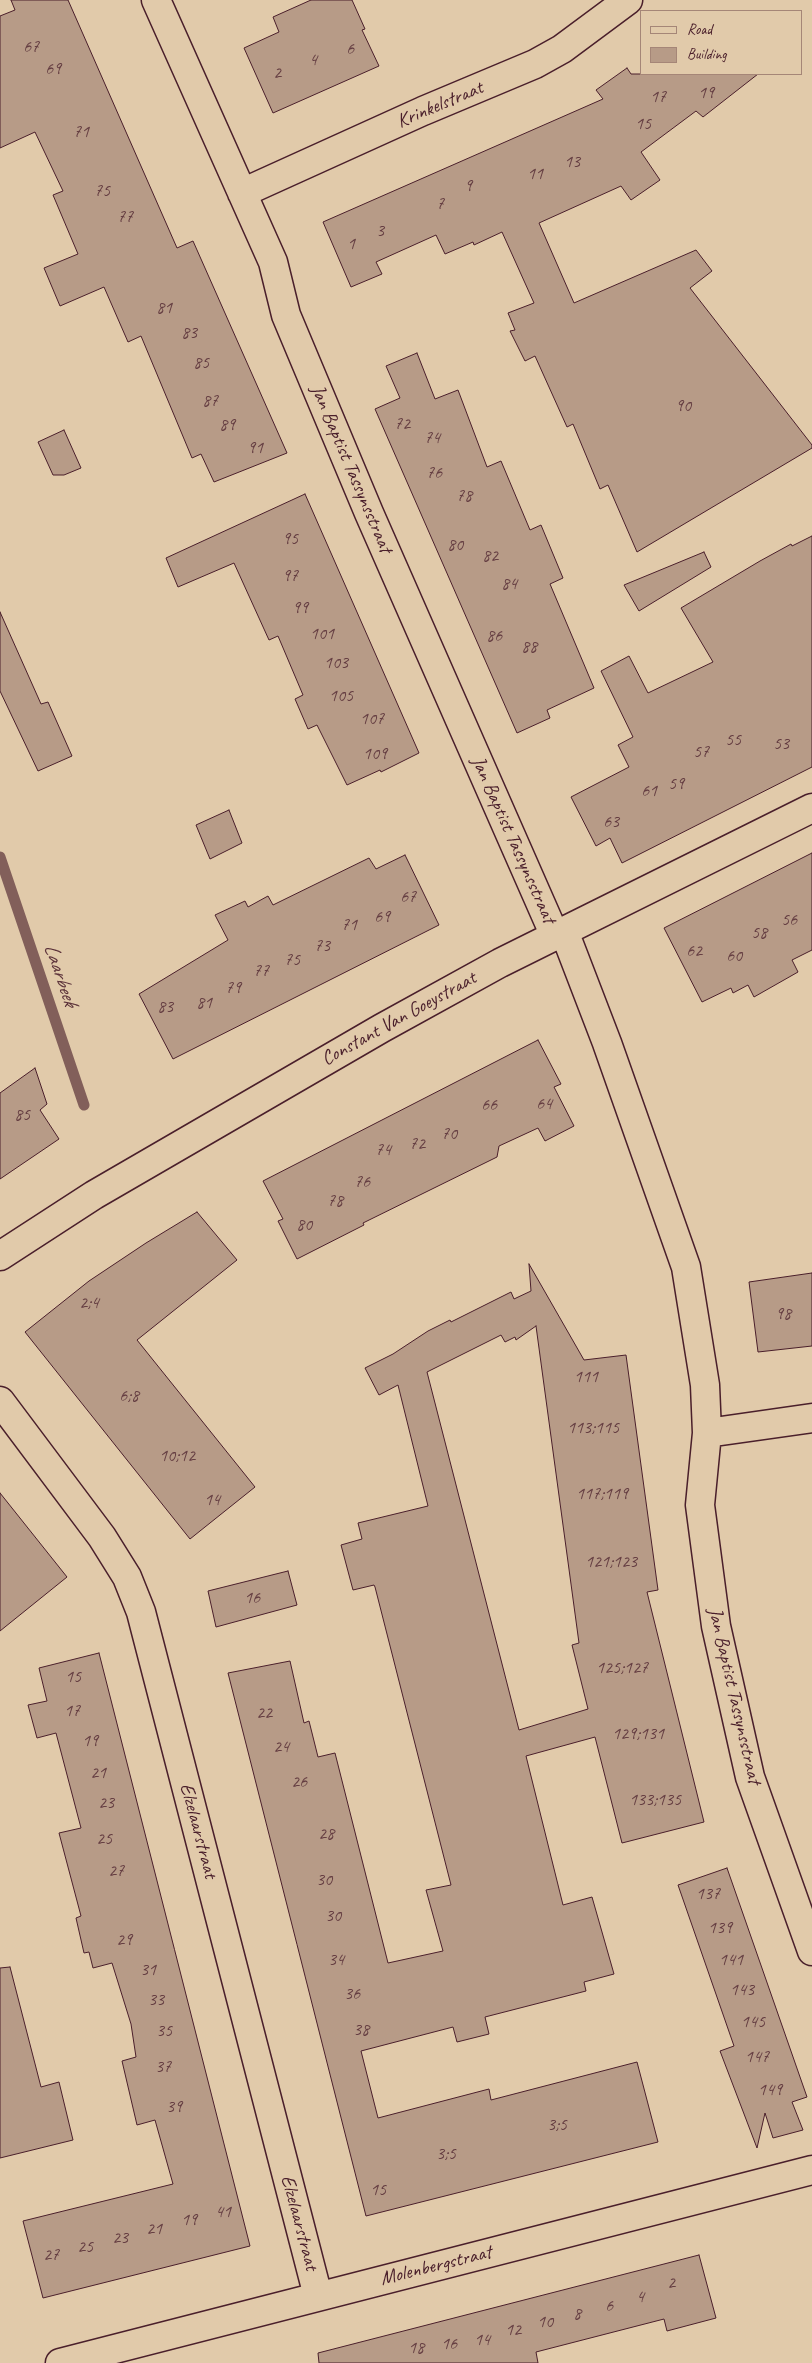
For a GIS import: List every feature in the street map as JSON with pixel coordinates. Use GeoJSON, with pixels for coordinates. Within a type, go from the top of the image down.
{"type":"FeatureCollection","features":[{"type":"Feature","properties":{"kind":"street","name":"Jan Baptist Tassynsstraat"},"geometry":{"type":"LineString","coordinates":[[156,0],[273,262],[286,315],[369,513],[608,1043],[686,1267],[706,1385],[707,1433],[700,1505],[716,1626],[750,1777],[812,1951]]}},
{"type":"Feature","properties":{"kind":"street","name":"Krinkelstraat"},"geometry":{"type":"LineString","coordinates":[[242,194],[535,64],[562,49],[628,0]]}},
{"type":"Feature","properties":{"kind":"street","name":"Constant Van Goeystraat"},"geometry":{"type":"LineString","coordinates":[[0,1256],[94,1195],[382,1028],[500,963],[812,808]]}},
{"type":"Feature","properties":{"kind":"street","name":"Elzelaarstraat"},"geometry":{"type":"LineString","coordinates":[[0,1401],[102,1537],[127,1577],[141,1612],[318,2296]]}},
{"type":"Feature","properties":{"kind":"street"},"geometry":{"type":"LineString","coordinates":[[707,1433],[812,1418]]}},
{"type":"Feature","properties":{"kind":"street","name":"Molenbergstraat"},"geometry":{"type":"LineString","coordinates":[[60,2363],[812,2170]]}},
{"type":"Feature","properties":{"kind":"building"},"geometry":{"type":"Polygon","coordinates":[[[11,0],[68,0],[177,248],[193,241],[287,453],[214,482],[201,454],[192,458],[141,336],[128,342],[104,287],[60,306],[44,268],[78,254],[53,195],[63,191],[35,132],[0,148],[0,16],[15,10],[11,0]]]}},
{"type":"Feature","properties":{"kind":"building"},"geometry":{"type":"Polygon","coordinates":[[[311,0],[352,0],[365,29],[362,30],[379,66],[273,113],[244,48],[279,32],[273,17],[311,0]]]}},
{"type":"Feature","properties":{"kind":"building"},"geometry":{"type":"Polygon","coordinates":[[[627,68],[631,74],[640,75],[757,75],[703,117],[696,111],[641,152],[660,180],[631,200],[621,186],[539,223],[574,303],[696,250],[712,271],[690,288],[812,445],[812,448],[637,552],[608,485],[600,489],[573,424],[567,427],[535,356],[525,361],[510,331],[515,330],[508,313],[534,303],[502,232],[474,245],[473,242],[445,254],[436,235],[376,262],[382,274],[351,287],[323,222],[603,99],[596,90],[627,68]]]}},
{"type":"Feature","properties":{"kind":"building"},"geometry":{"type":"Polygon","coordinates":[[[417,353],[435,399],[458,390],[487,467],[501,461],[530,530],[541,525],[563,578],[550,584],[594,688],[547,710],[550,718],[517,733],[375,409],[400,398],[386,366],[417,353]]]}},
{"type":"Feature","properties":{"kind":"building"},"geometry":{"type":"Polygon","coordinates":[[[64,430],[81,468],[64,475],[53,475],[38,442],[64,430]]]}},
{"type":"Feature","properties":{"kind":"building"},"geometry":{"type":"Polygon","coordinates":[[[305,494],[419,753],[381,772],[380,770],[347,785],[317,725],[308,729],[295,699],[303,695],[278,636],[269,640],[234,563],[178,587],[166,558],[305,494]]]}},
{"type":"Feature","properties":{"kind":"building"},"geometry":{"type":"Polygon","coordinates":[[[812,536],[812,767],[622,863],[610,838],[596,846],[571,797],[629,767],[618,745],[633,737],[601,671],[629,656],[648,693],[713,662],[681,608],[760,561],[791,544],[792,546],[812,536]]]}},
{"type":"Feature","properties":{"kind":"building"},"geometry":{"type":"Polygon","coordinates":[[[704,552],[711,567],[639,611],[624,585],[704,552]]]}},
{"type":"Feature","properties":{"kind":"building"},"geometry":{"type":"Polygon","coordinates":[[[0,612],[41,704],[48,702],[72,756],[38,771],[0,691],[0,612]]]}},
{"type":"Feature","properties":{"kind":"building"},"geometry":{"type":"Polygon","coordinates":[[[229,810],[242,843],[210,859],[196,825],[229,810]]]}},
{"type":"Feature","properties":{"kind":"building"},"geometry":{"type":"Polygon","coordinates":[[[812,853],[812,950],[792,960],[798,972],[754,997],[748,985],[733,993],[731,988],[702,1002],[664,928],[812,853]]]}},
{"type":"Feature","properties":{"kind":"building"},"geometry":{"type":"Polygon","coordinates":[[[405,855],[439,925],[173,1059],[139,994],[228,940],[215,915],[245,901],[248,907],[268,896],[273,905],[369,858],[376,869],[405,855]]]}},
{"type":"Feature","properties":{"kind":"building"},"geometry":{"type":"Polygon","coordinates":[[[538,1040],[561,1084],[554,1087],[574,1126],[545,1141],[538,1128],[499,1146],[497,1157],[363,1223],[364,1225],[297,1259],[278,1221],[283,1219],[263,1181],[538,1040]]]}},
{"type":"Feature","properties":{"kind":"building"},"geometry":{"type":"Polygon","coordinates":[[[35,1068],[47,1104],[40,1110],[59,1139],[0,1179],[0,1093],[35,1068]]]}},
{"type":"Feature","properties":{"kind":"building"},"geometry":{"type":"Polygon","coordinates":[[[197,1212],[237,1260],[137,1340],[255,1487],[190,1539],[25,1332],[89,1281],[197,1212]]]}},
{"type":"Feature","properties":{"kind":"building"},"geometry":{"type":"Polygon","coordinates":[[[529,1264],[584,1360],[626,1355],[658,1590],[647,1592],[704,1822],[622,1843],[595,1737],[526,1756],[563,1905],[592,1897],[614,1974],[584,1982],[586,1991],[485,2017],[489,2034],[457,2042],[453,2027],[361,2051],[378,2118],[489,2089],[491,2100],[637,2062],[658,2142],[366,2216],[228,1673],[290,1661],[304,1723],[309,1721],[318,1757],[335,1753],[388,1963],[443,1951],[426,1890],[451,1885],[375,1587],[374,1585],[353,1590],[341,1545],[362,1539],[358,1523],[428,1506],[398,1385],[379,1395],[365,1368],[393,1354],[428,1331],[450,1320],[451,1322],[511,1292],[514,1299],[531,1291],[529,1264]],[[536,1326],[516,1340],[515,1337],[505,1342],[501,1335],[427,1372],[519,1730],[588,1709],[572,1645],[579,1643],[536,1326]]]}},
{"type":"Feature","properties":{"kind":"building"},"geometry":{"type":"Polygon","coordinates":[[[812,1273],[812,1346],[758,1352],[749,1282],[812,1273]]]}},
{"type":"Feature","properties":{"kind":"building"},"geometry":{"type":"Polygon","coordinates":[[[0,1493],[67,1577],[0,1631],[0,1493]]]}},
{"type":"Feature","properties":{"kind":"building"},"geometry":{"type":"Polygon","coordinates":[[[288,1571],[297,1605],[216,1627],[208,1591],[288,1571]]]}},
{"type":"Feature","properties":{"kind":"building"},"geometry":{"type":"Polygon","coordinates":[[[99,1653],[250,2246],[43,2298],[23,2221],[173,2184],[155,2120],[137,2125],[122,2061],[136,2057],[131,2024],[112,1963],[93,1968],[89,1952],[84,1953],[76,1918],[81,1916],[59,1833],[81,1828],[56,1733],[37,1738],[28,1705],[47,1701],[39,1668],[99,1653]]]}},
{"type":"Feature","properties":{"kind":"building"},"geometry":{"type":"Polygon","coordinates":[[[727,1868],[807,2097],[792,2102],[803,2130],[773,2138],[765,2113],[757,2148],[720,2051],[734,2046],[678,1885],[727,1868]]]}},
{"type":"Feature","properties":{"kind":"building"},"geometry":{"type":"Polygon","coordinates":[[[10,1967],[41,2087],[59,2082],[73,2140],[0,2158],[0,1968],[10,1967]]]}},
{"type":"Feature","properties":{"kind":"building"},"geometry":{"type":"Polygon","coordinates":[[[699,2255],[716,2318],[667,2331],[664,2319],[536,2352],[538,2363],[319,2363],[318,2353],[699,2255]]]}},
{"type":"Feature","properties":{"kind":"waterway","name":"Laarbeek"},"geometry":{"type":"LineString","coordinates":[[0,857],[84,1105]]}}]}
